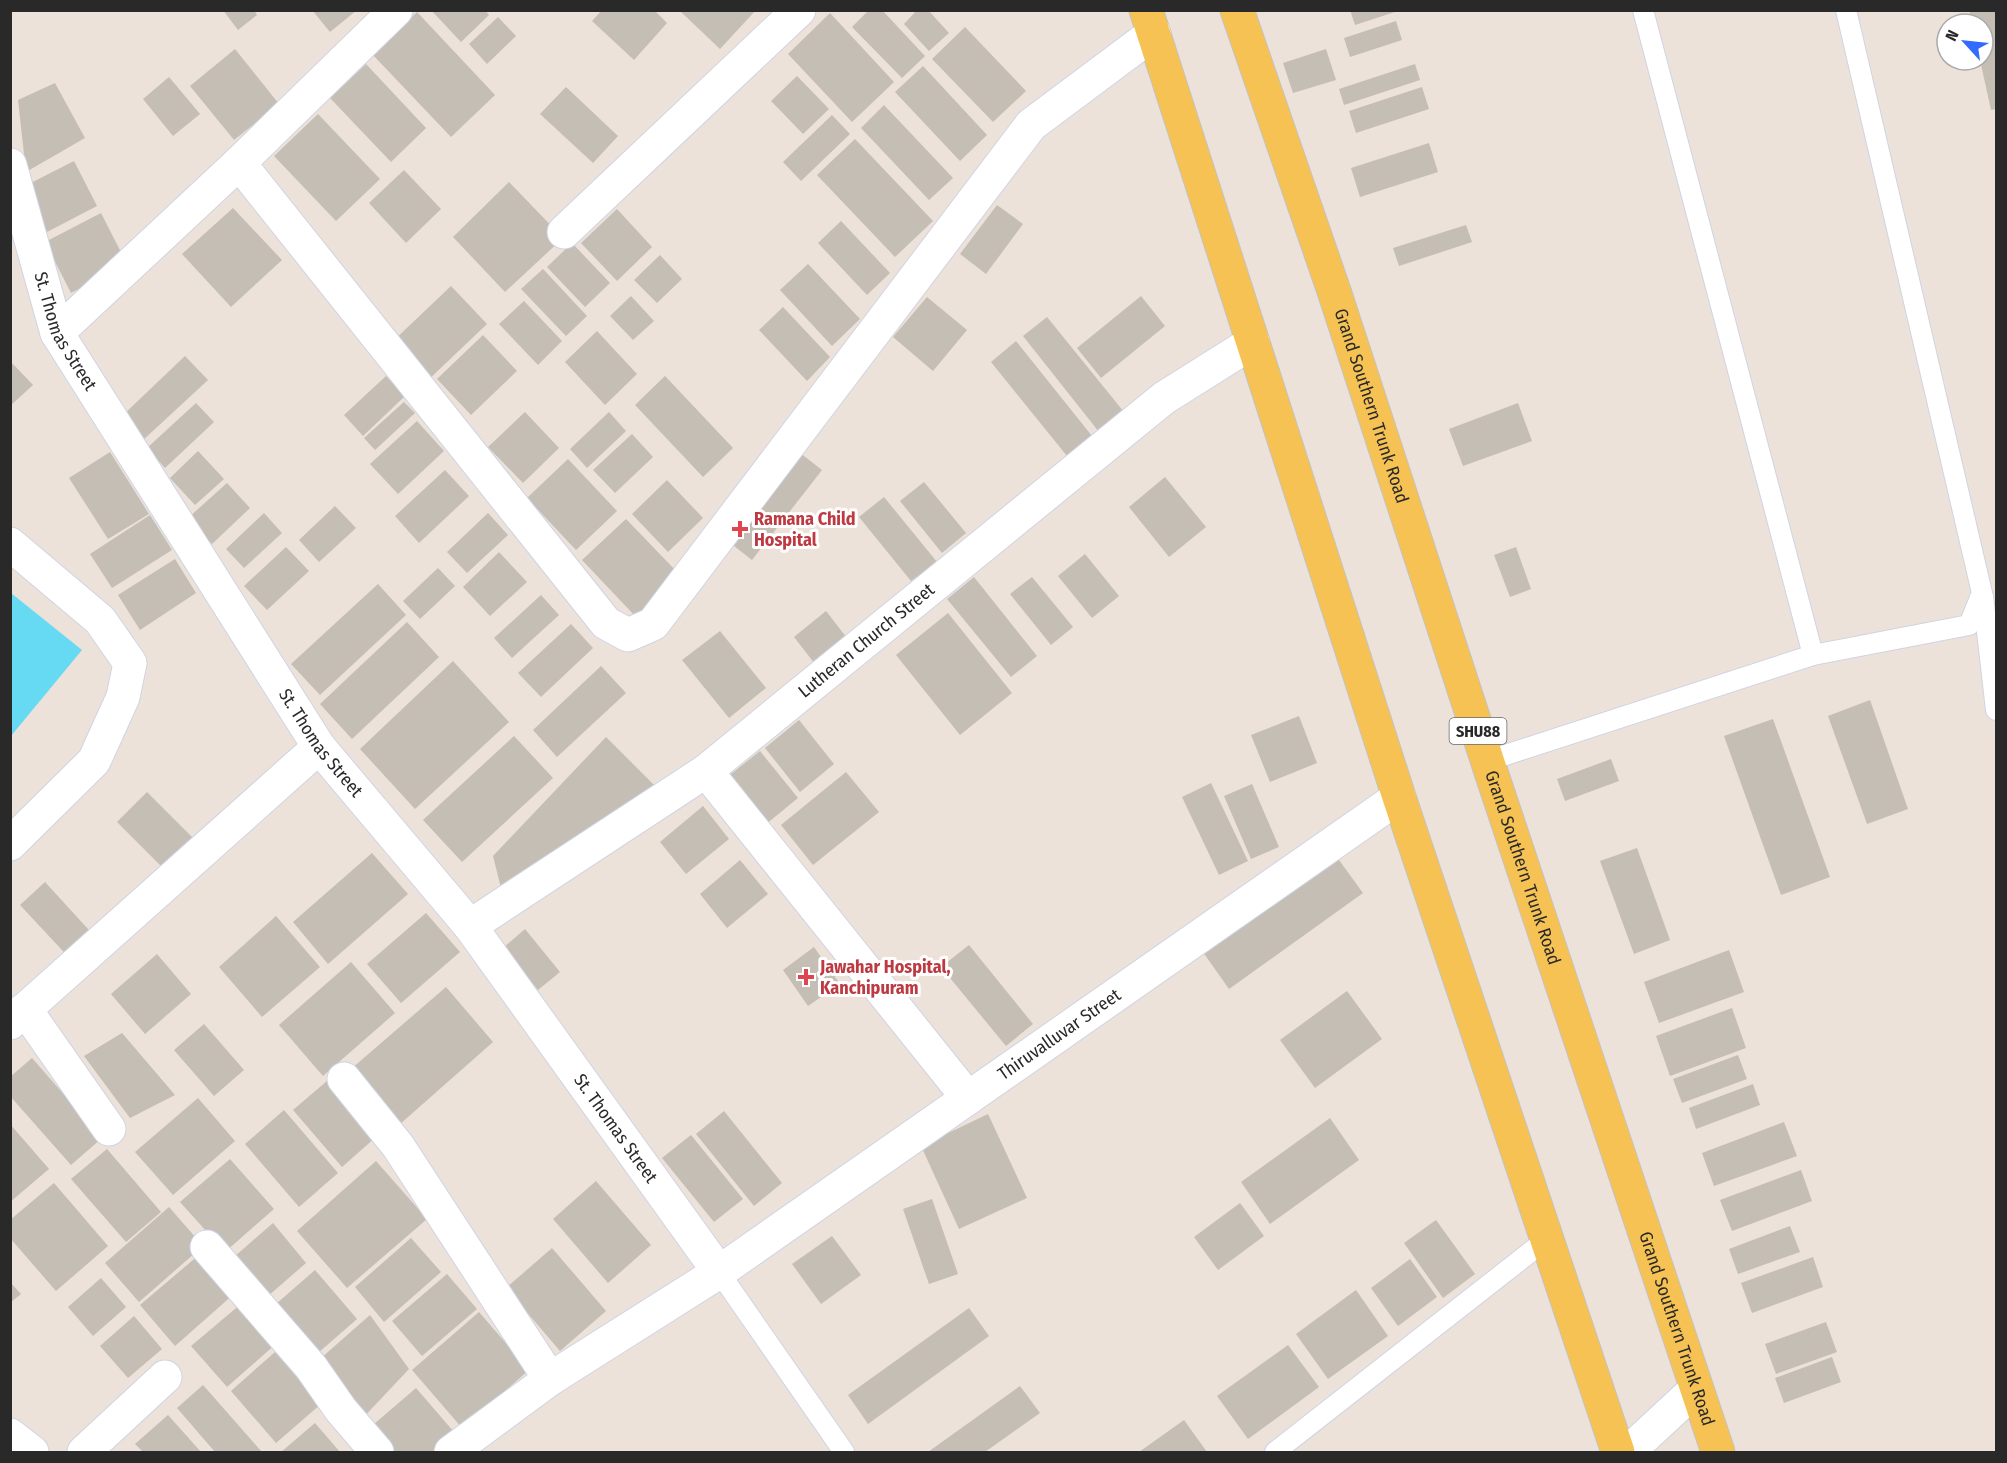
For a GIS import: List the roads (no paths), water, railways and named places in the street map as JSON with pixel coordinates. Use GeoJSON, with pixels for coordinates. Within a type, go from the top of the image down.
{"type":"FeatureCollection","features":[{"type":"Feature","properties":{"kind":"main road","name":"Grand Southern Trunk Road"},"geometry":{"type":"LineString","coordinates":[[1237,10],[1335,291],[1487,761],[1718,1452]]}},
{"type":"Feature","properties":{"kind":"main road"},"geometry":{"type":"LineString","coordinates":[[1150,22],[1399,797],[1618,1452]]}},
{"type":"Feature","properties":{"kind":"street"},"geometry":{"type":"LineString","coordinates":[[57,333],[239,163],[396,10]]}},
{"type":"Feature","properties":{"kind":"street"},"geometry":{"type":"LineString","coordinates":[[564,232],[799,10]]}},
{"type":"Feature","properties":{"kind":"street"},"geometry":{"type":"LineString","coordinates":[[239,163],[606,623],[628,635],[653,624],[1031,125],[1150,22]]}},
{"type":"Feature","properties":{"kind":"street","name":"St. Thomas Street"},"geometry":{"type":"LineString","coordinates":[[10,165],[57,333],[319,747],[470,926],[719,1272]]}},
{"type":"Feature","properties":{"kind":"street","name":"Lutheran Church Street"},"geometry":{"type":"LineString","coordinates":[[470,926],[706,771],[1164,398],[1253,342]]}},
{"type":"Feature","properties":{"kind":"street"},"geometry":{"type":"LineString","coordinates":[[10,544],[100,620],[130,663],[123,697],[94,761],[10,844]]}},
{"type":"Feature","properties":{"kind":"street"},"geometry":{"type":"LineString","coordinates":[[110,1129],[18,1016],[319,747]]}},
{"type":"Feature","properties":{"kind":"street"},"geometry":{"type":"LineString","coordinates":[[706,771],[968,1098]]}},
{"type":"Feature","properties":{"kind":"street","name":"Thiruvalluvar Street"},"geometry":{"type":"LineString","coordinates":[[469,1447],[550,1379],[719,1272],[1399,797]]}},
{"type":"Feature","properties":{"kind":"street"},"geometry":{"type":"LineString","coordinates":[[344,1079],[398,1146],[550,1379]]}},
{"type":"Feature","properties":{"kind":"street"},"geometry":{"type":"LineString","coordinates":[[207,1247],[310,1367],[341,1410],[377,1452]]}},
{"type":"Feature","properties":{"kind":"street"},"geometry":{"type":"LineString","coordinates":[[84,1452],[165,1377]]}},
{"type":"Feature","properties":{"kind":"street"},"geometry":{"type":"LineString","coordinates":[[1628,1452],[1696,1389]]}},
{"type":"Feature","properties":{"kind":"street"},"geometry":{"type":"LineString","coordinates":[[10,1435],[32,1452]]}},
{"type":"Feature","properties":{"kind":"lane"},"geometry":{"type":"LineString","coordinates":[[1642,10],[1813,655]]}},
{"type":"Feature","properties":{"kind":"lane"},"geometry":{"type":"LineString","coordinates":[[1846,10],[1993,643],[1996,710]]}},
{"type":"Feature","properties":{"kind":"lane"},"geometry":{"type":"LineString","coordinates":[[1487,761],[1813,655],[1969,625],[1982,593]]}},
{"type":"Feature","properties":{"kind":"lane"},"geometry":{"type":"LineString","coordinates":[[1275,1452],[1547,1239]]}},
{"type":"Feature","properties":{"kind":"lane"},"geometry":{"type":"LineString","coordinates":[[719,1272],[844,1452]]}},
{"type":"Feature","properties":{"kind":"water"},"geometry":{"type":"Polygon","coordinates":[[[11,593],[82,650],[11,736],[11,593]]]}},
{"type":"Feature","properties":{"kind":"place","name":"Ramana Child Hospital"},"geometry":{"type":"Point","coordinates":[740,529]}},
{"type":"Feature","properties":{"kind":"place","name":"Jawahar Hospital, Kanchipuram"},"geometry":{"type":"Point","coordinates":[806,977]}}]}
